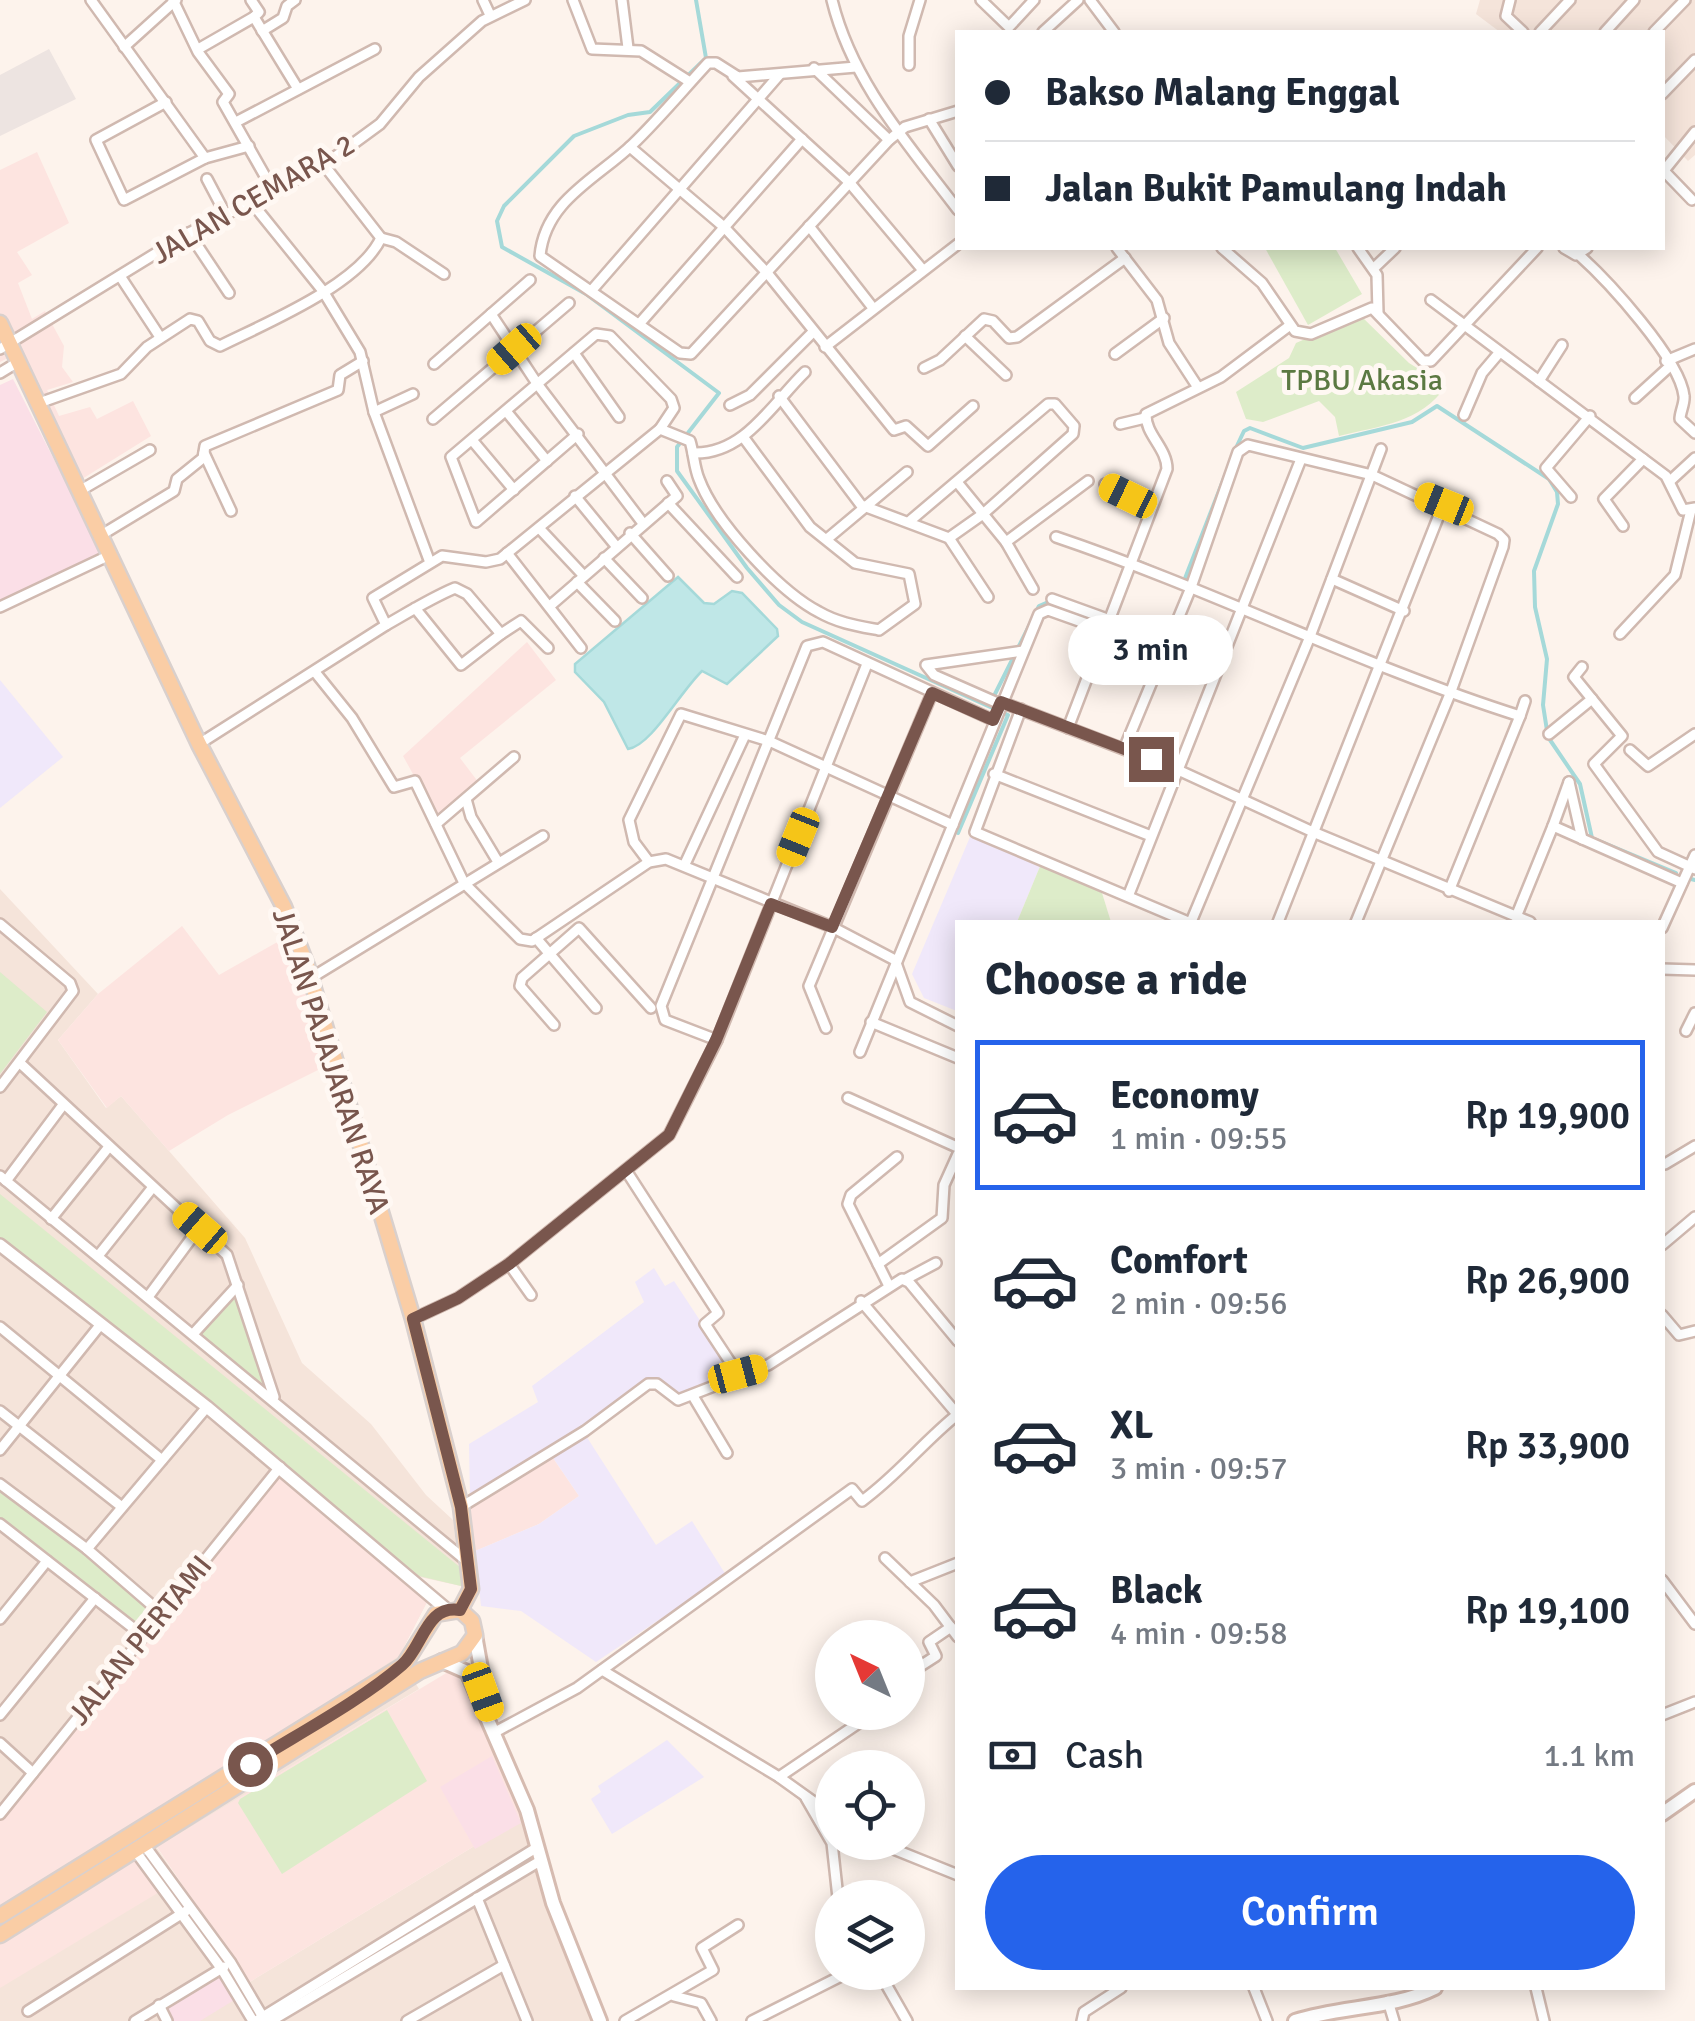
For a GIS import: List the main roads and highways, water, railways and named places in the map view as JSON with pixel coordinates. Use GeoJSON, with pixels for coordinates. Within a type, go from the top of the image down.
{"type":"FeatureCollection","features":[{"type":"Feature","properties":{"kind":"main road","name":"JALAN PAJAJARAN RAYA"},"geometry":{"type":"LineString","coordinates":[[0,323],[5,346],[39,403],[199,744],[284,906],[310,978],[413,1319],[461,1507],[471,1589],[453,1610]]}},
{"type":"Feature","properties":{"kind":"main road"},"geometry":{"type":"LineString","coordinates":[[0,1916],[404,1665],[434,1617],[453,1610],[472,1621],[483,1692],[500,1747]]}},
{"type":"Feature","properties":{"kind":"main road"},"geometry":{"type":"LineString","coordinates":[[0,1936],[440,1660],[462,1654],[475,1636]]}},
{"type":"Feature","properties":{"kind":"main road"},"geometry":{"type":"LineString","coordinates":[[440,1660],[467,1672],[527,1810],[538,1854],[600,2021]]}},
{"type":"Feature","properties":{"kind":"main road"},"geometry":{"type":"LineString","coordinates":[[1665,1812],[1695,1792]]}},
{"type":"Feature","properties":{"kind":"main road"},"geometry":{"type":"LineString","coordinates":[[1295,2021],[1426,1990]]}},
{"type":"Feature","properties":{"kind":"water"},"geometry":{"type":"Polygon","coordinates":[[[678,577],[704,603],[714,604],[732,591],[742,593],[777,629],[778,636],[727,684],[702,671],[656,729],[628,749],[604,702],[575,672],[575,664],[678,577]]]}},
{"type":"Feature","properties":{"kind":"waterway"},"geometry":{"type":"LineString","coordinates":[[696,0],[706,58],[650,112],[628,115],[574,136],[504,206],[497,221],[502,247],[586,294],[719,393],[677,447],[677,471],[747,568],[779,605],[802,622],[1008,715],[958,833]]}},
{"type":"Feature","properties":{"kind":"waterway"},"geometry":{"type":"LineString","coordinates":[[1235,450],[1244,431],[1250,428],[1303,448],[1412,422],[1437,406],[1549,479],[1557,492],[1558,504],[1534,571],[1535,607],[1547,659],[1543,705],[1548,737],[1580,784],[1592,838],[1676,873]]}},
{"type":"Feature","properties":{"kind":"waterway"},"geometry":{"type":"LineString","coordinates":[[1140,562],[1184,581],[1226,473]]}},
{"type":"Feature","properties":{"kind":"waterway"},"geometry":{"type":"LineString","coordinates":[[1115,593],[1124,569]]}},
{"type":"Feature","properties":{"kind":"waterway"},"geometry":{"type":"LineString","coordinates":[[993,698],[1039,606],[1046,603],[1105,620]]}},
{"type":"Feature","properties":{"kind":"waterway"},"geometry":{"type":"LineString","coordinates":[[1691,879],[1695,880]]}},
{"type":"Feature","properties":{"kind":"park label","name":"TPBU Akasia"},"geometry":{"type":"Point","coordinates":[1362,380]}}]}
